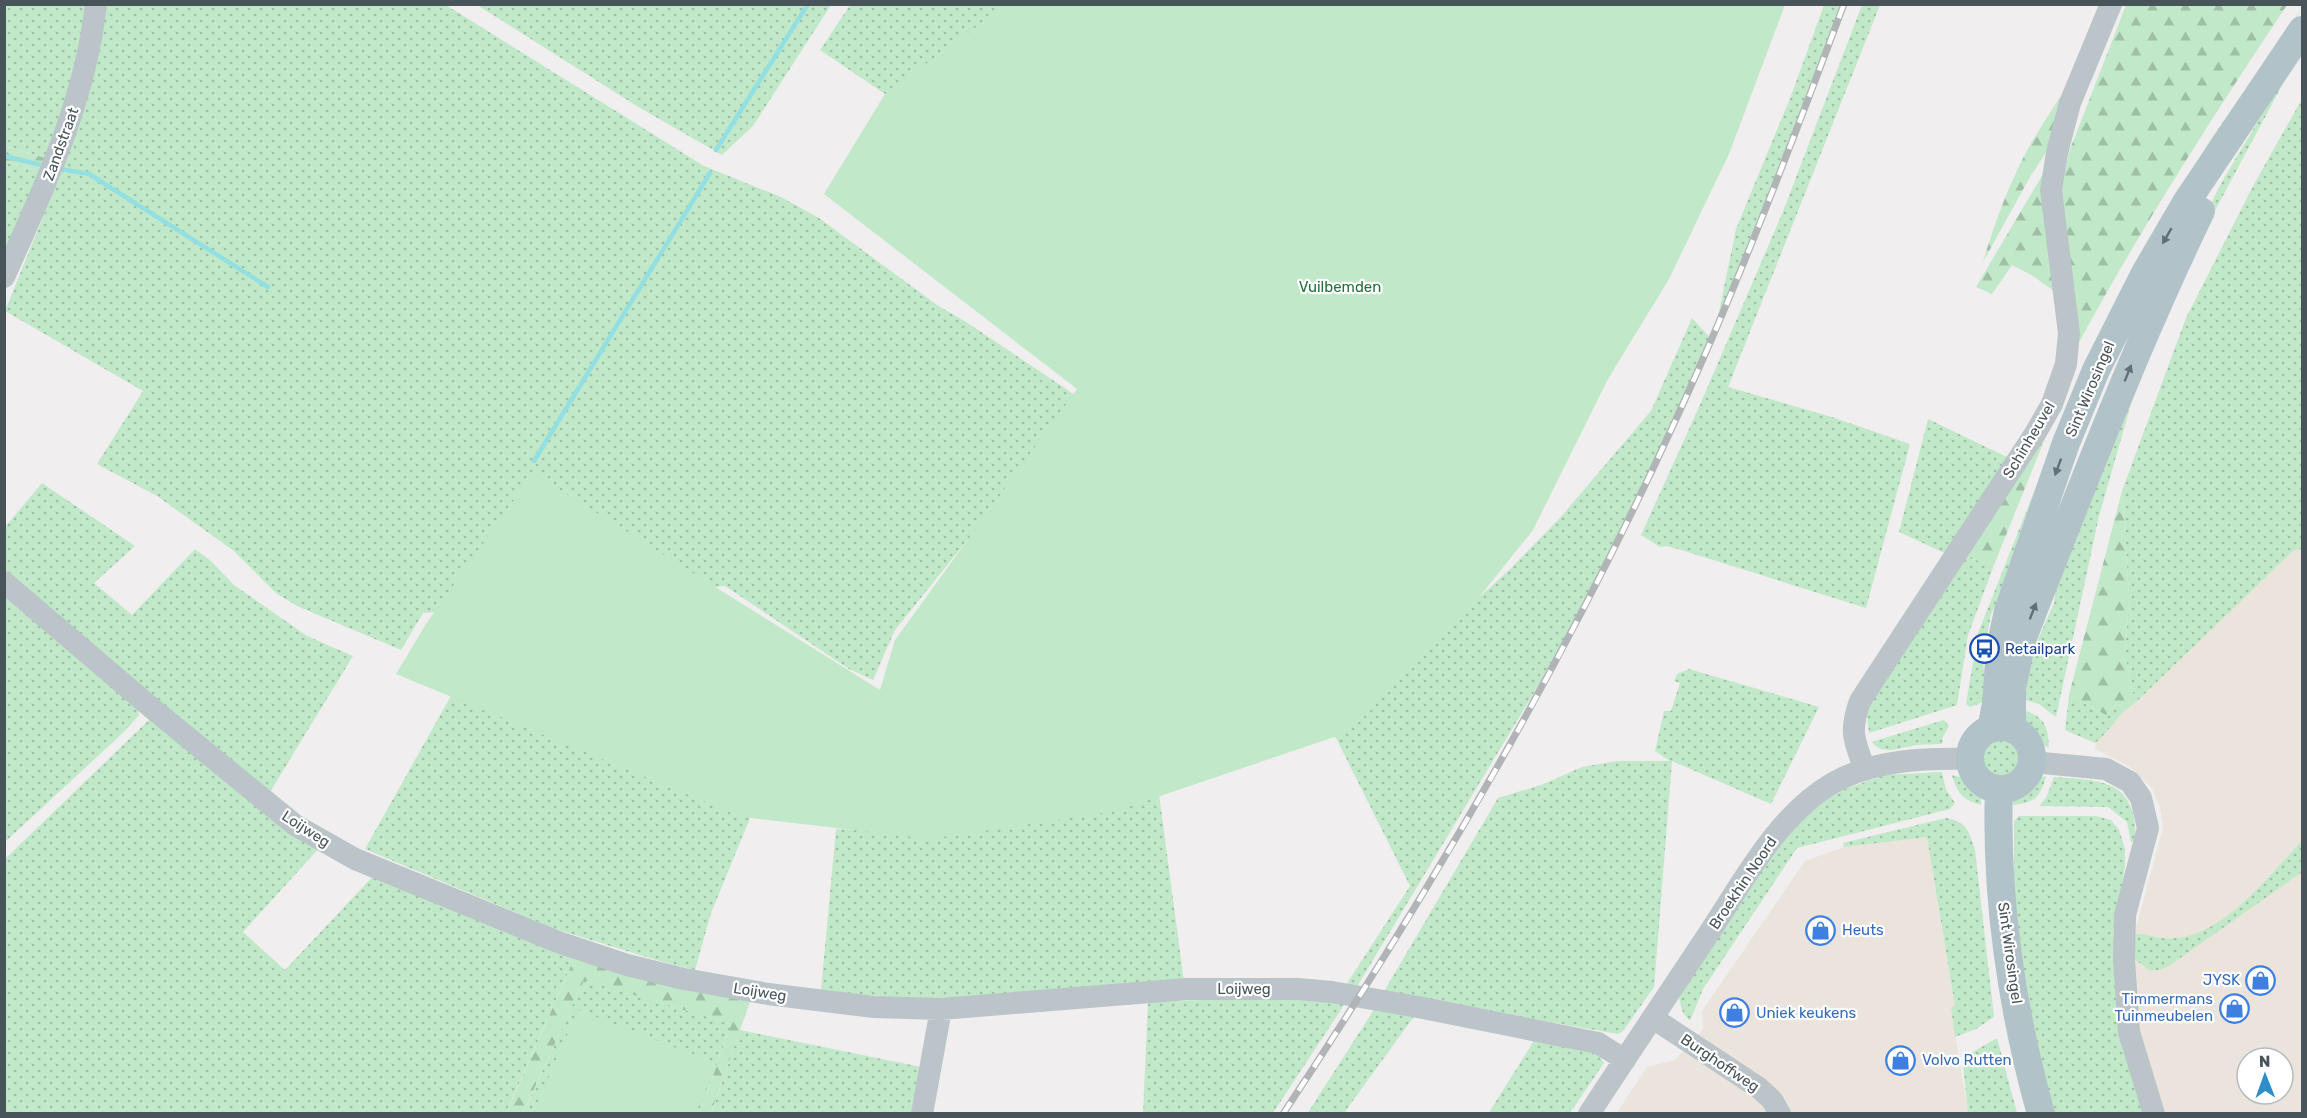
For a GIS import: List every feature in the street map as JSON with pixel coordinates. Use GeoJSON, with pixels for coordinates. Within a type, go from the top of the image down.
{"type":"FeatureCollection","features":[{"type":"Feature","properties":{"kind":"main road","name":"Sint Wirosingel"},"geometry":{"type":"LineString","coordinates":[[2002,729],[1995,705],[2000,648],[2008,610],[2066,443],[2096,370],[2140,283],[2187,201],[2302,30]]}},
{"type":"Feature","properties":{"kind":"main road"},"geometry":{"type":"LineString","coordinates":[[2002,729],[2021,735],[2028,742],[2032,762],[2030,770],[2021,782],[2007,789],[1999,789],[1978,780],[1970,759],[1975,740],[2002,729]]}},
{"type":"Feature","properties":{"kind":"main road","name":"Sint Wirosingel"},"geometry":{"type":"LineString","coordinates":[[1999,789],[1999,864],[2003,917],[2016,998],[2041,1113]]}},
{"type":"Feature","properties":{"kind":"street","name":"Zandstraat"},"geometry":{"type":"LineString","coordinates":[[4,277],[55,165],[73,115],[93,36],[96,4]]}},
{"type":"Feature","properties":{"kind":"street","name":"Schinheuvel"},"geometry":{"type":"LineString","coordinates":[[1865,770],[1853,738],[1853,721],[1860,701],[2036,432],[2052,405],[2066,364],[2069,333],[2051,190],[2057,153],[2070,103],[2111,4]]}},
{"type":"Feature","properties":{"kind":"street","name":"Loijweg"},"geometry":{"type":"LineString","coordinates":[[4,582],[153,709],[295,825],[355,859],[558,942],[627,966],[768,994],[874,1007],[940,1009],[1187,989],[1298,989],[1332,992],[1598,1044],[1625,1060]]}},
{"type":"Feature","properties":{"kind":"street","name":"Broekhin Noord"},"geometry":{"type":"LineString","coordinates":[[1589,1113],[1777,833],[1800,808],[1833,783],[1865,770],[1912,760],[1970,759]]}},
{"type":"Feature","properties":{"kind":"street"},"geometry":{"type":"LineString","coordinates":[[2032,762],[2106,769],[2130,782],[2141,798],[2148,828],[2126,915],[2124,960],[2129,1032],[2154,1113]]}},
{"type":"Feature","properties":{"kind":"street"},"geometry":{"type":"LineString","coordinates":[[922,1113],[940,1009]]}},
{"type":"Feature","properties":{"kind":"street","name":"Burghoffweg"},"geometry":{"type":"LineString","coordinates":[[1653,1018],[1759,1088],[1772,1100],[1780,1113]]}},
{"type":"Feature","properties":{"kind":"shaded area"},"geometry":{"type":"Polygon","coordinates":[[[2302,539],[2302,1113],[2163,1113],[2136,1039],[2130,950],[2163,828],[2160,806],[2151,787],[2130,767],[2095,749],[2099,731],[2302,539]]]}},
{"type":"Feature","properties":{"kind":"shaded area"},"geometry":{"type":"Polygon","coordinates":[[[1927,836],[1955,1006],[1951,1007],[1968,1113],[1616,1114],[1647,1067],[1675,1060],[1703,1029],[1702,1011],[1805,861],[1844,847],[1927,836]]]}},
{"type":"Feature","properties":{"kind":"green space","name":"Vuilbemden"},"geometry":{"type":"Polygon","coordinates":[[[1007,4],[1785,5],[1729,154],[1669,279],[1608,379],[1533,530],[1472,606],[1349,732],[1116,811],[929,839],[742,817],[396,674],[426,624],[533,473],[880,690],[895,640],[1077,389],[824,194],[885,94],[1007,4]]]}},
{"type":"Feature","properties":{"kind":"green space"},"geometry":{"type":"Polygon","coordinates":[[[4,5],[88,5],[86,26],[49,159],[5,146],[4,5]]]}},
{"type":"Feature","properties":{"kind":"green space"},"geometry":{"type":"Polygon","coordinates":[[[103,5],[446,5],[704,166],[781,197],[819,218],[937,305],[1078,397],[895,630],[873,680],[849,669],[725,586],[423,613],[401,650],[297,606],[276,593],[234,551],[157,496],[97,464],[143,391],[5,311],[62,170],[103,5]]]}},
{"type":"Feature","properties":{"kind":"green space"},"geometry":{"type":"Polygon","coordinates":[[[477,5],[831,5],[753,126],[722,155],[640,108],[477,5]]]}},
{"type":"Feature","properties":{"kind":"green space"},"geometry":{"type":"Polygon","coordinates":[[[850,5],[1008,5],[888,96],[820,50],[850,5]]]}},
{"type":"Feature","properties":{"kind":"green space"},"geometry":{"type":"Polygon","coordinates":[[[1824,5],[1847,5],[1755,244],[1713,342],[1641,493],[1568,636],[1358,985],[1346,985],[1410,886],[1326,718],[1443,630],[1507,572],[1559,519],[1651,411],[1692,318],[1713,341],[1736,229],[1791,96],[1824,5]]]}},
{"type":"Feature","properties":{"kind":"green space"},"geometry":{"type":"Polygon","coordinates":[[[1862,5],[1880,5],[1728,387],[1832,417],[1910,444],[1866,608],[1678,549],[1660,547],[1641,535],[1782,214],[1862,5]]]}},
{"type":"Feature","properties":{"kind":"green space"},"geometry":{"type":"Polygon","coordinates":[[[2126,5],[2287,5],[2178,173],[2077,346],[2060,194],[2069,152],[2126,5]]]}},
{"type":"Feature","properties":{"kind":"green space"},"geometry":{"type":"Polygon","coordinates":[[[2302,8],[2148,254],[2016,565],[1991,614],[1983,658],[1986,701],[1970,707],[1966,704],[1978,633],[2082,371],[2142,253],[2211,139],[2302,8]]]}},
{"type":"Feature","properties":{"kind":"green space"},"geometry":{"type":"Polygon","coordinates":[[[2302,48],[2204,231],[2177,288],[2131,404],[2099,516],[2056,717],[2039,704],[2021,699],[2023,673],[2054,603],[2059,564],[2198,228],[2224,178],[2302,48]]]}},
{"type":"Feature","properties":{"kind":"green space"},"geometry":{"type":"Polygon","coordinates":[[[2080,69],[2054,140],[2030,177],[1983,262],[2010,186],[2029,147],[2080,69]]]}},
{"type":"Feature","properties":{"kind":"green space"},"geometry":{"type":"Polygon","coordinates":[[[2302,99],[2302,549],[2294,550],[2135,703],[2125,655],[2129,595],[2122,491],[2186,318],[2253,186],[2302,99]]]}},
{"type":"Feature","properties":{"kind":"green space"},"geometry":{"type":"Polygon","coordinates":[[[4,146],[49,159],[44,172],[5,161],[4,146]]]}},
{"type":"Feature","properties":{"kind":"green space"},"geometry":{"type":"Polygon","coordinates":[[[5,161],[44,172],[5,262],[5,161]]]}},
{"type":"Feature","properties":{"kind":"green space"},"geometry":{"type":"Polygon","coordinates":[[[2046,169],[2054,291],[2012,265],[1992,294],[1976,287],[2046,169]]]}},
{"type":"Feature","properties":{"kind":"green space"},"geometry":{"type":"Polygon","coordinates":[[[2054,416],[1994,565],[1961,556],[2054,416]]]}},
{"type":"Feature","properties":{"kind":"green space"},"geometry":{"type":"Polygon","coordinates":[[[1928,419],[2011,459],[1949,555],[1899,532],[1928,419]]]}},
{"type":"Feature","properties":{"kind":"green space"},"geometry":{"type":"Polygon","coordinates":[[[42,483],[135,546],[94,583],[132,615],[195,549],[211,561],[234,585],[307,636],[353,656],[270,792],[5,573],[5,527],[42,483]]]}},
{"type":"Feature","properties":{"kind":"green space"},"geometry":{"type":"Polygon","coordinates":[[[2122,491],[2129,595],[2125,655],[2135,703],[2125,710],[2116,704],[2106,715],[2069,695],[2122,491]]]}},
{"type":"Feature","properties":{"kind":"green space"},"geometry":{"type":"Polygon","coordinates":[[[1961,556],[1994,565],[1968,635],[1957,705],[1869,733],[1867,714],[1869,702],[1961,556]]]}},
{"type":"Feature","properties":{"kind":"green space"},"geometry":{"type":"Polygon","coordinates":[[[4,590],[137,702],[139,715],[126,730],[5,842],[4,590]]]}},
{"type":"Feature","properties":{"kind":"green space"},"geometry":{"type":"Polygon","coordinates":[[[1689,669],[1819,707],[1771,804],[1672,761],[1654,987],[1623,1031],[1618,1034],[1383,993],[1498,798],[1541,785],[1582,767],[1617,761],[1670,761],[1655,751],[1664,711],[1671,711],[1680,683],[1674,681],[1677,674],[1689,669]]]}},
{"type":"Feature","properties":{"kind":"green space"},"geometry":{"type":"Polygon","coordinates":[[[452,694],[755,806],[711,913],[695,970],[552,928],[365,849],[452,694]]]}},
{"type":"Feature","properties":{"kind":"green space"},"geometry":{"type":"Polygon","coordinates":[[[2069,695],[2106,715],[2116,704],[2125,710],[2095,743],[2065,730],[2069,695]]]}},
{"type":"Feature","properties":{"kind":"green space"},"geometry":{"type":"Polygon","coordinates":[[[2021,709],[2035,715],[2043,722],[2049,748],[2036,740],[2021,723],[2021,709]]]}},
{"type":"Feature","properties":{"kind":"green space"},"geometry":{"type":"Polygon","coordinates":[[[153,716],[321,846],[243,932],[285,970],[377,872],[577,952],[506,1113],[5,1114],[5,859],[153,716]]]}},
{"type":"Feature","properties":{"kind":"green space"},"geometry":{"type":"Polygon","coordinates":[[[1944,720],[1949,726],[1942,744],[1916,745],[1892,750],[1880,749],[1871,742],[1944,720]]]}},
{"type":"Feature","properties":{"kind":"green space"},"geometry":{"type":"Polygon","coordinates":[[[2000,738],[2014,743],[2019,757],[2014,771],[2000,776],[1986,771],[1981,757],[1986,743],[2000,738]]]}},
{"type":"Feature","properties":{"kind":"green space"},"geometry":{"type":"Polygon","coordinates":[[[1942,772],[1946,790],[1955,803],[1950,809],[1797,848],[1703,989],[1690,1021],[1683,1013],[1679,999],[1684,987],[1739,900],[1797,824],[1826,800],[1845,789],[1885,775],[1942,772]]]}},
{"type":"Feature","properties":{"kind":"green space"},"geometry":{"type":"Polygon","coordinates":[[[1952,775],[1964,779],[1981,793],[1981,805],[1962,795],[1952,775]]]}},
{"type":"Feature","properties":{"kind":"green space"},"geometry":{"type":"Polygon","coordinates":[[[2046,776],[2036,798],[2026,803],[2013,805],[2020,789],[2035,779],[2046,776]]]}},
{"type":"Feature","properties":{"kind":"green space"},"geometry":{"type":"Polygon","coordinates":[[[2054,777],[2088,780],[2114,787],[2130,805],[2135,821],[2136,841],[2131,842],[2127,822],[2108,807],[2039,806],[2046,798],[2054,777]]]}},
{"type":"Feature","properties":{"kind":"green space"},"geometry":{"type":"Polygon","coordinates":[[[1159,794],[1184,982],[965,998],[894,998],[821,990],[836,829],[878,831],[1159,794]]]}},
{"type":"Feature","properties":{"kind":"green space"},"geometry":{"type":"Polygon","coordinates":[[[2019,816],[2096,816],[2111,820],[2119,830],[2125,849],[2125,867],[2113,934],[2144,1113],[2052,1113],[2039,1062],[2014,907],[2014,821],[2019,816]]]}},
{"type":"Feature","properties":{"kind":"green space"},"geometry":{"type":"Polygon","coordinates":[[[1946,818],[1959,822],[1966,828],[1975,850],[1994,1017],[1976,1029],[1955,1037],[1951,1007],[1955,1006],[1927,837],[1844,847],[1843,843],[1946,818]]]}},
{"type":"Feature","properties":{"kind":"green space"},"geometry":{"type":"Polygon","coordinates":[[[2302,841],[2302,872],[2169,966],[2160,970],[2149,970],[2134,959],[2133,935],[2175,938],[2204,930],[2220,921],[2250,896],[2302,841]]]}},
{"type":"Feature","properties":{"kind":"green space"},"geometry":{"type":"Polygon","coordinates":[[[577,952],[753,993],[711,1113],[700,1113],[731,1024],[584,980],[523,1113],[506,1114],[577,952]]]}},
{"type":"Feature","properties":{"kind":"green space"},"geometry":{"type":"Polygon","coordinates":[[[584,979],[731,1024],[700,1113],[523,1114],[584,979]]]}},
{"type":"Feature","properties":{"kind":"green space"},"geometry":{"type":"Polygon","coordinates":[[[1247,998],[1346,1002],[1273,1113],[1143,1114],[1148,1002],[1247,998]]]}},
{"type":"Feature","properties":{"kind":"green space"},"geometry":{"type":"Polygon","coordinates":[[[1375,1008],[1415,1015],[1344,1113],[1307,1114],[1375,1008]]]}},
{"type":"Feature","properties":{"kind":"green space"},"geometry":{"type":"Polygon","coordinates":[[[578,1010],[716,1063],[696,1113],[533,1113],[578,1010]]]}},
{"type":"Feature","properties":{"kind":"green space"},"geometry":{"type":"Polygon","coordinates":[[[740,1030],[926,1068],[917,1113],[711,1114],[740,1030]]]}},
{"type":"Feature","properties":{"kind":"green space"},"geometry":{"type":"Polygon","coordinates":[[[1537,1036],[1593,1048],[1604,1063],[1570,1113],[1488,1114],[1537,1036]]]}},
{"type":"Feature","properties":{"kind":"green space"},"geometry":{"type":"Polygon","coordinates":[[[1997,1038],[2017,1113],[1968,1113],[1963,1064],[1966,1056],[1997,1038]]]}},
{"type":"Feature","properties":{"kind":"waterway"},"geometry":{"type":"LineString","coordinates":[[716,150],[808,4]]}},
{"type":"Feature","properties":{"kind":"waterway"},"geometry":{"type":"LineString","coordinates":[[4,156],[45,166]]}},
{"type":"Feature","properties":{"kind":"waterway"},"geometry":{"type":"LineString","coordinates":[[60,169],[89,174],[268,287]]}},
{"type":"Feature","properties":{"kind":"waterway"},"geometry":{"type":"LineString","coordinates":[[534,461],[710,173]]}},
{"type":"Feature","properties":{"kind":"railway"},"geometry":{"type":"LineString","coordinates":[[1283,1114],[1391,945],[1494,773],[1543,686],[1634,508],[1722,315],[1785,160],[1844,4]]}},
{"type":"Feature","properties":{"kind":"place","name":"Retailpark"},"geometry":{"type":"Point","coordinates":[1984,649]}},
{"type":"Feature","properties":{"kind":"place","name":"Heuts"},"geometry":{"type":"Point","coordinates":[1821,930]}},
{"type":"Feature","properties":{"kind":"place","name":"JYSK"},"geometry":{"type":"Point","coordinates":[2261,980]}},
{"type":"Feature","properties":{"kind":"place","name":"Timmermans Tuinmeubelen"},"geometry":{"type":"Point","coordinates":[2234,1008]}},
{"type":"Feature","properties":{"kind":"place","name":"Uniek keukens"},"geometry":{"type":"Point","coordinates":[1735,1013]}},
{"type":"Feature","properties":{"kind":"place","name":"Volvo Rutten"},"geometry":{"type":"Point","coordinates":[1901,1060]}}]}
